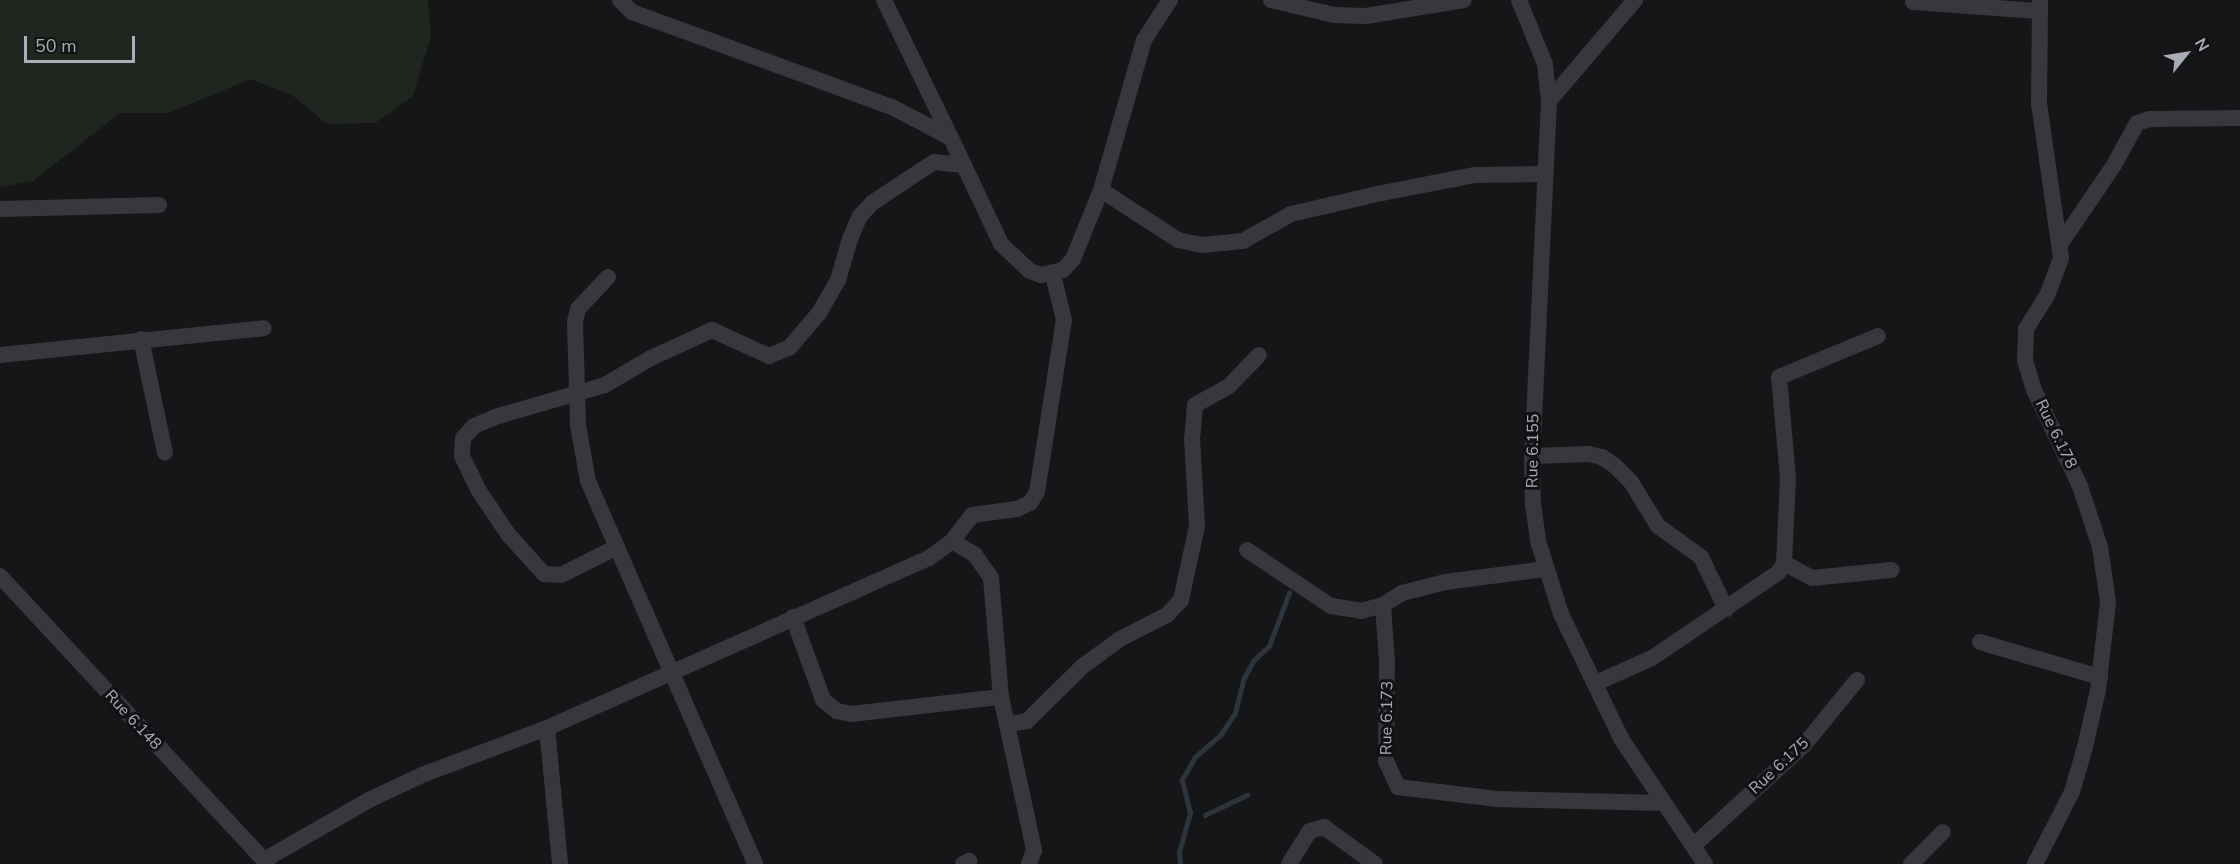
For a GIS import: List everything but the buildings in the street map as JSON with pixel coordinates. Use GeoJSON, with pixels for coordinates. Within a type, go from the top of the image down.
{"type":"FeatureCollection","features":[{"type":"Feature","properties":{"kind":"street"},"geometry":{"type":"LineString","coordinates":[[620,0],[632,12],[892,107],[951,138]]}},
{"type":"Feature","properties":{"kind":"street"},"geometry":{"type":"LineString","coordinates":[[884,0],[1001,244],[1030,271],[1053,274],[1073,260],[1101,190],[1144,40],[1170,0]]}},
{"type":"Feature","properties":{"kind":"street"},"geometry":{"type":"LineString","coordinates":[[1271,0],[1334,15],[1366,16],[1464,0]]}},
{"type":"Feature","properties":{"kind":"street","name":"Rue 6.155"},"geometry":{"type":"LineString","coordinates":[[1519,0],[1545,64],[1549,101],[1532,456],[1533,504],[1545,568],[1561,614],[1622,740],[1705,864]]}},
{"type":"Feature","properties":{"kind":"street"},"geometry":{"type":"LineString","coordinates":[[1549,101],[1635,0]]}},
{"type":"Feature","properties":{"kind":"street"},"geometry":{"type":"LineString","coordinates":[[1913,3],[2040,5]]}},
{"type":"Feature","properties":{"kind":"street","name":"Rue 6.178"},"geometry":{"type":"LineString","coordinates":[[2035,864],[2072,792],[2100,677],[2108,602],[2107,576],[2071,462],[2034,390],[2024,342],[2026,329],[2057,274],[2061,243],[2043,154],[2040,5]]}},
{"type":"Feature","properties":{"kind":"street"},"geometry":{"type":"LineString","coordinates":[[2061,243],[2137,123],[2150,119],[2240,118]]}},
{"type":"Feature","properties":{"kind":"street"},"geometry":{"type":"LineString","coordinates":[[615,548],[561,575],[544,574],[508,534],[479,491],[462,456],[463,438],[474,426],[605,385],[669,349],[712,330],[769,356],[790,347],[819,313],[838,280],[850,239],[860,216],[872,203],[933,162],[964,165]]}},
{"type":"Feature","properties":{"kind":"street"},"geometry":{"type":"LineString","coordinates":[[1101,190],[1178,240],[1202,245],[1243,241],[1291,214],[1382,193],[1475,175],[1544,174]]}},
{"type":"Feature","properties":{"kind":"street"},"geometry":{"type":"LineString","coordinates":[[0,209],[159,205]]}},
{"type":"Feature","properties":{"kind":"street"},"geometry":{"type":"LineString","coordinates":[[266,862],[412,780],[547,728],[673,669],[929,558],[952,541],[972,515],[1017,509],[1030,503],[1037,492],[1064,320],[1053,274]]}},
{"type":"Feature","properties":{"kind":"street"},"geometry":{"type":"LineString","coordinates":[[608,277],[578,309],[576,395],[588,482],[615,548],[673,669],[755,864]]}},
{"type":"Feature","properties":{"kind":"street"},"geometry":{"type":"LineString","coordinates":[[0,355],[264,328]]}},
{"type":"Feature","properties":{"kind":"street"},"geometry":{"type":"LineString","coordinates":[[1596,683],[1652,658],[1769,581],[1784,563],[1788,478],[1779,376],[1878,336]]}},
{"type":"Feature","properties":{"kind":"street"},"geometry":{"type":"LineString","coordinates":[[141,339],[165,453]]}},
{"type":"Feature","properties":{"kind":"street"},"geometry":{"type":"LineString","coordinates":[[1009,724],[1034,716],[1083,666],[1120,639],[1167,615],[1181,600],[1197,525],[1192,440],[1195,405],[1229,386],[1259,355]]}},
{"type":"Feature","properties":{"kind":"street"},"geometry":{"type":"LineString","coordinates":[[1532,456],[1589,454],[1602,457],[1614,465],[1631,482],[1658,526],[1701,557],[1726,609]]}},
{"type":"Feature","properties":{"kind":"street"},"geometry":{"type":"LineString","coordinates":[[952,541],[975,555],[991,578],[1001,697],[1009,724],[1034,850],[1029,864]]}},
{"type":"Feature","properties":{"kind":"street"},"geometry":{"type":"LineString","coordinates":[[1247,550],[1331,606],[1361,611],[1383,605],[1402,593],[1445,582],[1545,568]]}},
{"type":"Feature","properties":{"kind":"street"},"geometry":{"type":"LineString","coordinates":[[1784,563],[1812,578],[1892,570]]}},
{"type":"Feature","properties":{"kind":"street","name":"Rue 6.148"},"geometry":{"type":"LineString","coordinates":[[3,584],[266,862]]}},
{"type":"Feature","properties":{"kind":"street","name":"Rue 6.173"},"geometry":{"type":"LineString","coordinates":[[1383,605],[1387,661],[1386,762],[1398,787],[1497,799],[1664,803]]}},
{"type":"Feature","properties":{"kind":"street"},"geometry":{"type":"LineString","coordinates":[[793,617],[823,700],[837,711],[862,713],[1001,697]]}},
{"type":"Feature","properties":{"kind":"street"},"geometry":{"type":"LineString","coordinates":[[1980,642],[2100,677]]}},
{"type":"Feature","properties":{"kind":"street","name":"Rue 6.175"},"geometry":{"type":"LineString","coordinates":[[1693,846],[1804,745],[1857,680]]}},
{"type":"Feature","properties":{"kind":"street"},"geometry":{"type":"LineString","coordinates":[[547,728],[560,864]]}},
{"type":"Feature","properties":{"kind":"street"},"geometry":{"type":"LineString","coordinates":[[1289,864],[1310,831],[1324,827],[1375,864]]}},
{"type":"Feature","properties":{"kind":"street"},"geometry":{"type":"LineString","coordinates":[[1911,864],[1943,832]]}},
{"type":"Feature","properties":{"kind":"shaded area"},"geometry":{"type":"Polygon","coordinates":[[[0,0],[428,0],[431,36],[413,96],[375,123],[327,124],[292,95],[250,79],[169,113],[120,113],[33,181],[0,187],[0,0]]]}},
{"type":"Feature","properties":{"kind":"waterway"},"geometry":{"type":"LineString","coordinates":[[1180,864],[1179,852],[1190,813],[1182,780],[1195,757],[1221,734],[1235,713],[1244,678],[1254,660],[1269,646],[1289,593]]}},
{"type":"Feature","properties":{"kind":"waterway"},"geometry":{"type":"LineString","coordinates":[[1205,815],[1247,795]]}}]}
